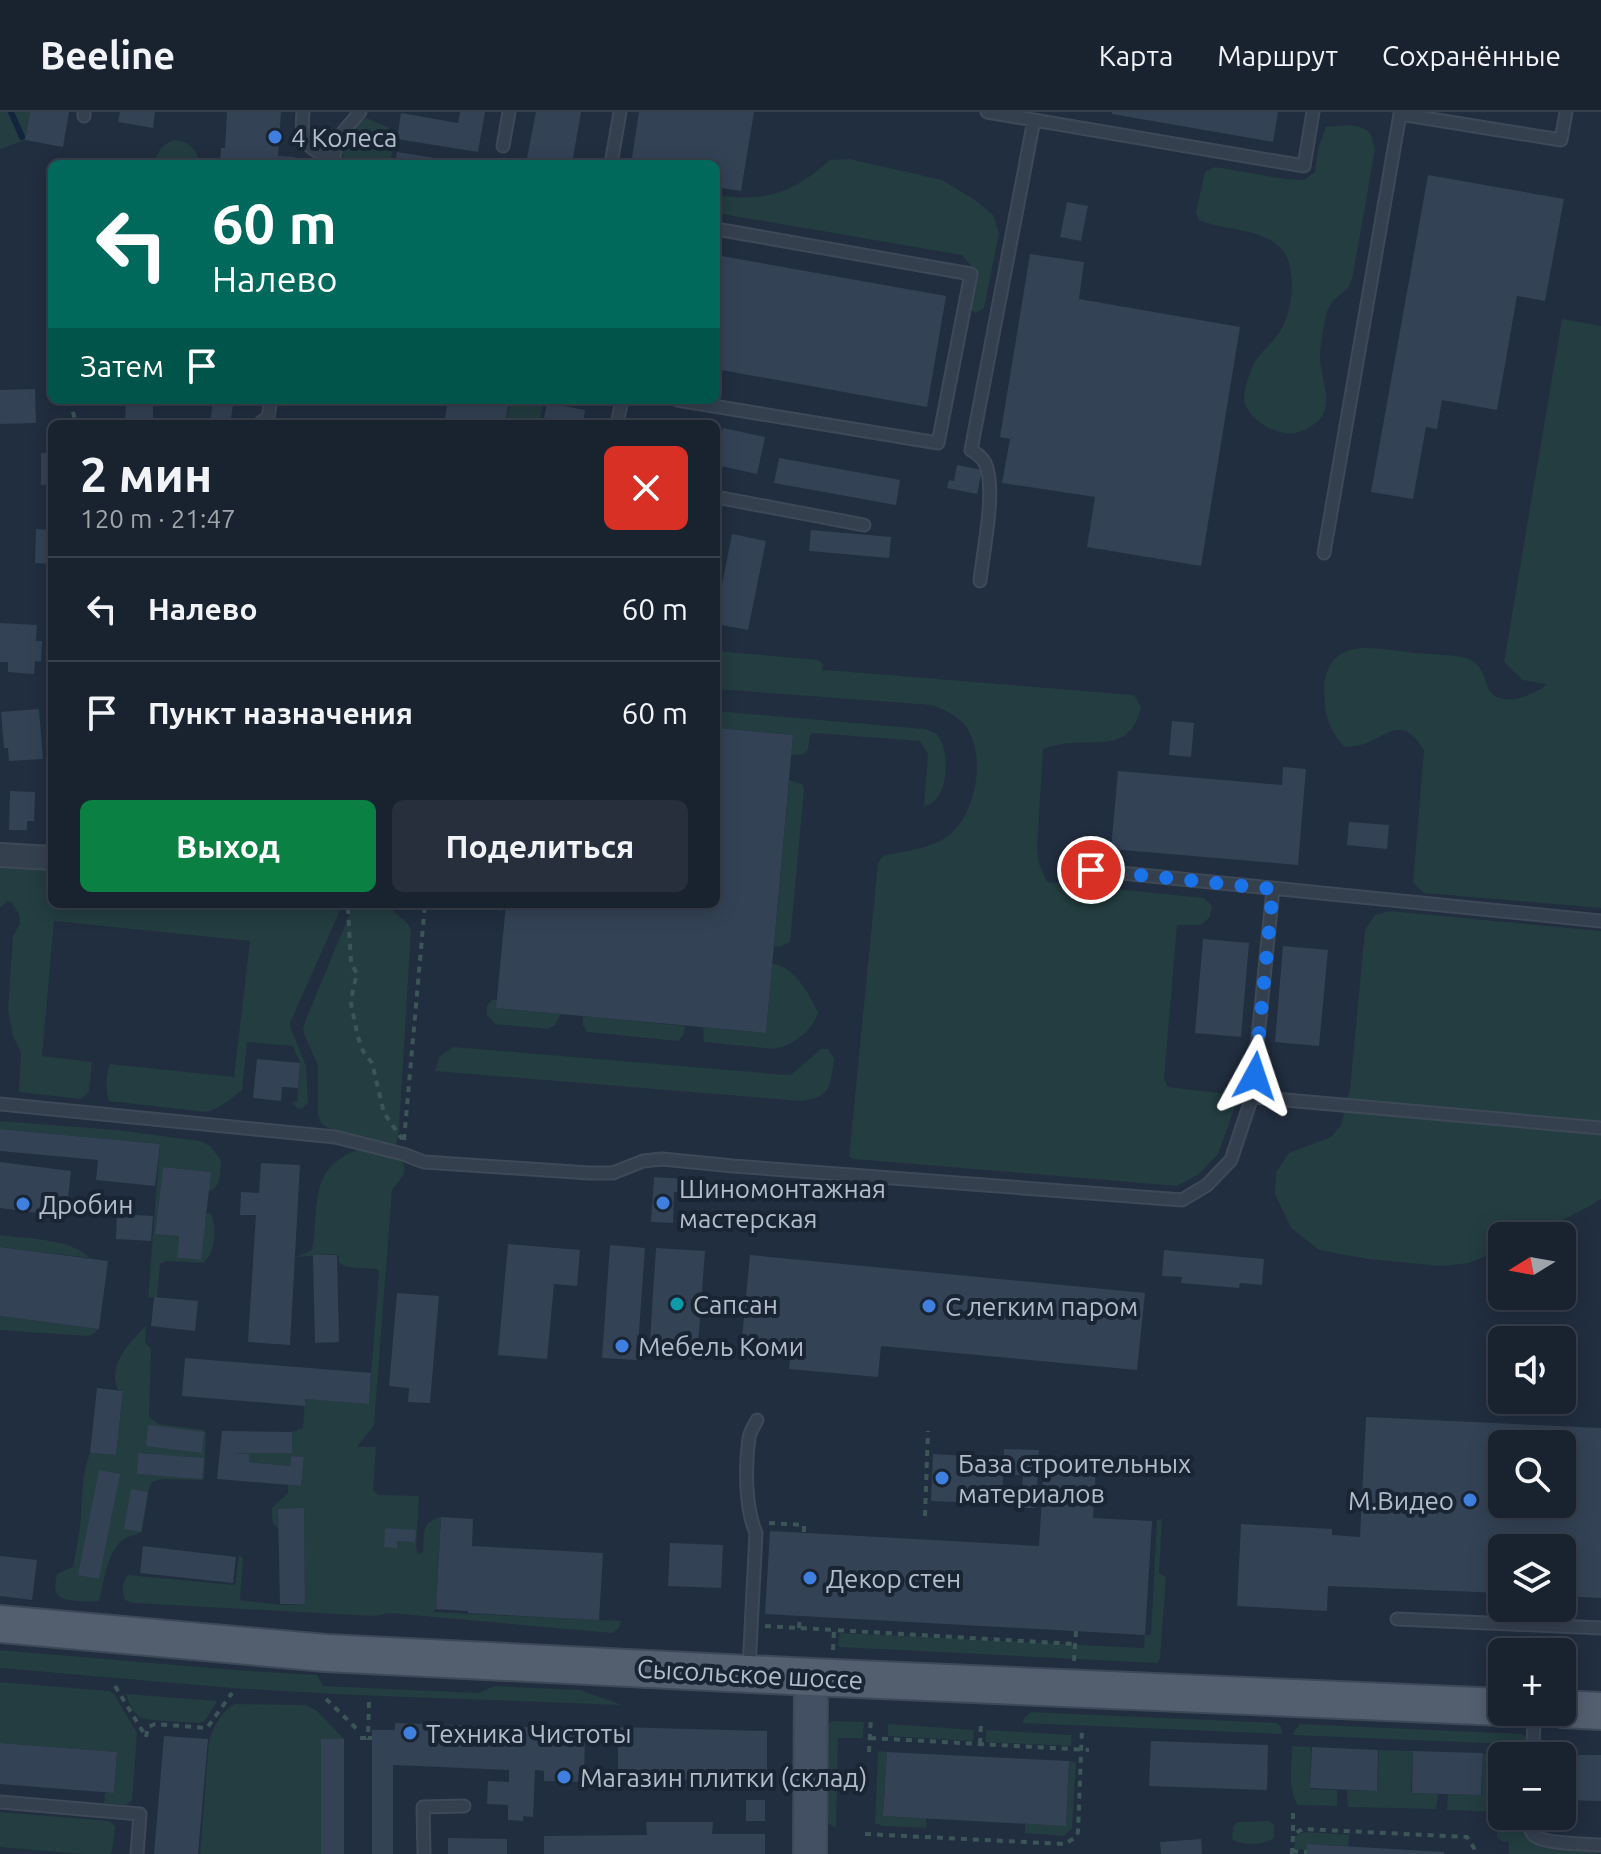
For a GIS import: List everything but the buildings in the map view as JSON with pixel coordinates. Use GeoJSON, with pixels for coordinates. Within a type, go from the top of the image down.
{"type":"FeatureCollection","features":[{"type":"Feature","properties":{"kind":"main road","name":"Сысольское шоссе"},"geometry":{"type":"LineString","coordinates":[[0,1624],[326,1653],[749,1674],[822,1664],[1488,1706]]}},
{"type":"Feature","properties":{"kind":"main road"},"geometry":{"type":"LineString","coordinates":[[1576,1710],[1601,1711]]}},
{"type":"Feature","properties":{"kind":"street"},"geometry":{"type":"LineString","coordinates":[[0,855],[48,858]]}},
{"type":"Feature","properties":{"kind":"street"},"geometry":{"type":"LineString","coordinates":[[810,1854],[822,1664]]}},
{"type":"Feature","properties":{"kind":"lane"},"geometry":{"type":"LineString","coordinates":[[303,112],[301,132],[312,150],[330,160]]}},
{"type":"Feature","properties":{"kind":"lane"},"geometry":{"type":"LineString","coordinates":[[334,160],[339,137],[360,112]]}},
{"type":"Feature","properties":{"kind":"lane"},"geometry":{"type":"LineString","coordinates":[[503,146],[509,112]]}},
{"type":"Feature","properties":{"kind":"lane"},"geometry":{"type":"LineString","coordinates":[[612,160],[620,112]]}},
{"type":"Feature","properties":{"kind":"lane"},"geometry":{"type":"LineString","coordinates":[[987,112],[1304,166],[1313,112]]}},
{"type":"Feature","properties":{"kind":"lane"},"geometry":{"type":"LineString","coordinates":[[1324,553],[1400,114],[1561,140],[1566,112]]}},
{"type":"Feature","properties":{"kind":"lane"},"geometry":{"type":"LineString","coordinates":[[980,581],[990,497],[989,473],[983,459],[971,450],[1034,120]]}},
{"type":"Feature","properties":{"kind":"lane"},"geometry":{"type":"LineString","coordinates":[[701,404],[938,443],[971,274],[720,230]]}},
{"type":"Feature","properties":{"kind":"lane"},"geometry":{"type":"LineString","coordinates":[[720,498],[864,525]]}},
{"type":"Feature","properties":{"kind":"lane"},"geometry":{"type":"LineString","coordinates":[[1091,870],[1601,921]]}},
{"type":"Feature","properties":{"kind":"lane"},"geometry":{"type":"LineString","coordinates":[[0,1104],[335,1137],[424,1162],[613,1173],[643,1161],[662,1159],[1182,1200],[1207,1185],[1231,1160],[1252,1097],[1273,889]]}},
{"type":"Feature","properties":{"kind":"lane"},"geometry":{"type":"LineString","coordinates":[[1252,1097],[1601,1128]]}},
{"type":"Feature","properties":{"kind":"lane"},"geometry":{"type":"LineString","coordinates":[[749,1674],[756,1533],[747,1493],[749,1435],[757,1420]]}},
{"type":"Feature","properties":{"kind":"lane"},"geometry":{"type":"LineString","coordinates":[[1397,1619],[1601,1628]]}},
{"type":"Feature","properties":{"kind":"lane"},"geometry":{"type":"LineString","coordinates":[[0,1802],[140,1814],[137,1854]]}},
{"type":"Feature","properties":{"kind":"lane"},"geometry":{"type":"LineString","coordinates":[[424,1854],[423,1807],[464,1806]]}},
{"type":"Feature","properties":{"kind":"lane"},"geometry":{"type":"LineString","coordinates":[[1531,1830],[1540,1840],[1601,1845]]}},
{"type":"Feature","properties":{"kind":"path"},"geometry":{"type":"LineString","coordinates":[[348,908],[351,963],[357,974],[351,1004],[358,1037],[372,1063],[384,1113],[404,1143]]}},
{"type":"Feature","properties":{"kind":"path"},"geometry":{"type":"LineString","coordinates":[[406,1119],[425,908]]}},
{"type":"Feature","properties":{"kind":"path"},"geometry":{"type":"LineString","coordinates":[[497,908],[506,909]]}},
{"type":"Feature","properties":{"kind":"path"},"geometry":{"type":"LineString","coordinates":[[925,1516],[928,1431]]}},
{"type":"Feature","properties":{"kind":"path"},"geometry":{"type":"LineString","coordinates":[[804,1525],[804,1533]]}},
{"type":"Feature","properties":{"kind":"path"},"geometry":{"type":"LineString","coordinates":[[799,1628],[800,1616]]}},
{"type":"Feature","properties":{"kind":"path"},"geometry":{"type":"LineString","coordinates":[[760,1626],[1075,1644]]}},
{"type":"Feature","properties":{"kind":"path"},"geometry":{"type":"LineString","coordinates":[[822,1664],[834,1630]]}},
{"type":"Feature","properties":{"kind":"path"},"geometry":{"type":"LineString","coordinates":[[1074,1663],[1076,1631]]}},
{"type":"Feature","properties":{"kind":"path"},"geometry":{"type":"LineString","coordinates":[[115,1686],[146,1737],[148,1727],[155,1724],[207,1728],[232,1693]]}},
{"type":"Feature","properties":{"kind":"path"},"geometry":{"type":"LineString","coordinates":[[326,1699],[360,1735],[370,1738],[369,1702]]}},
{"type":"Feature","properties":{"kind":"path"},"geometry":{"type":"LineString","coordinates":[[869,1752],[871,1717]]}},
{"type":"Feature","properties":{"kind":"path"},"geometry":{"type":"LineString","coordinates":[[980,1744],[981,1722]]}},
{"type":"Feature","properties":{"kind":"path"},"geometry":{"type":"LineString","coordinates":[[865,1834],[1065,1844],[1078,1832],[1082,1727]]}},
{"type":"Feature","properties":{"kind":"path"},"geometry":{"type":"LineString","coordinates":[[870,1738],[1089,1750]]}},
{"type":"Feature","properties":{"kind":"path"},"geometry":{"type":"LineString","coordinates":[[1293,1813],[1292,1852],[1307,1852]]}},
{"type":"Feature","properties":{"kind":"path"},"geometry":{"type":"LineString","coordinates":[[1293,1834],[1303,1829],[1467,1837],[1474,1854]]}},
{"type":"Feature","properties":{"kind":"green space"},"geometry":{"type":"Polygon","coordinates":[[[0,112],[30,112],[25,140],[0,149],[0,112]]]}},
{"type":"Feature","properties":{"kind":"green space"},"geometry":{"type":"Polygon","coordinates":[[[366,118],[389,128],[395,143],[390,160],[344,160],[342,144],[366,118]]]}},
{"type":"Feature","properties":{"kind":"green space"},"geometry":{"type":"Polygon","coordinates":[[[1351,125],[1369,132],[1375,149],[1352,280],[1330,305],[1324,325],[1320,357],[1325,407],[1318,421],[1307,429],[1294,433],[1279,432],[1249,412],[1244,396],[1254,363],[1277,336],[1286,319],[1292,291],[1289,264],[1279,247],[1270,240],[1199,220],[1196,212],[1205,172],[1215,167],[1304,180],[1315,172],[1318,149],[1326,127],[1351,125]]]}},
{"type":"Feature","properties":{"kind":"green space"},"geometry":{"type":"Polygon","coordinates":[[[174,140],[184,142],[192,147],[199,160],[156,160],[166,144],[174,140]]]}},
{"type":"Feature","properties":{"kind":"green space"},"geometry":{"type":"Polygon","coordinates":[[[849,159],[942,180],[993,215],[999,233],[984,308],[975,313],[970,309],[975,290],[974,269],[962,255],[720,214],[720,195],[750,197],[778,193],[803,181],[830,160],[849,159]]]}},
{"type":"Feature","properties":{"kind":"green space"},"geometry":{"type":"Polygon","coordinates":[[[1562,319],[1601,326],[1601,908],[1424,893],[1413,882],[1424,750],[1410,733],[1403,730],[1389,732],[1364,744],[1345,747],[1334,733],[1327,716],[1325,679],[1330,665],[1338,656],[1361,648],[1374,648],[1469,659],[1480,668],[1492,694],[1503,699],[1521,698],[1546,684],[1523,680],[1504,662],[1562,319]]]}},
{"type":"Feature","properties":{"kind":"green space"},"geometry":{"type":"Polygon","coordinates":[[[509,404],[544,404],[540,420],[507,420],[509,404]]]}},
{"type":"Feature","properties":{"kind":"green space"},"geometry":{"type":"Polygon","coordinates":[[[720,651],[818,660],[823,664],[822,671],[1134,695],[1141,707],[1136,722],[1121,738],[1043,749],[1037,848],[1039,864],[1047,882],[1204,898],[1212,906],[1210,917],[1201,925],[1177,925],[1164,1079],[1168,1087],[1235,1095],[1237,1101],[1218,1154],[1199,1174],[1177,1186],[849,1157],[878,863],[883,856],[917,849],[948,836],[966,813],[976,782],[977,765],[971,735],[952,714],[931,705],[720,689],[720,651]]]}},
{"type":"Feature","properties":{"kind":"green space"},"geometry":{"type":"Polygon","coordinates":[[[720,711],[927,730],[936,734],[943,746],[946,764],[942,789],[936,799],[924,807],[928,754],[920,741],[813,733],[804,754],[791,755],[793,735],[720,728],[720,711]]]}},
{"type":"Feature","properties":{"kind":"green space"},"geometry":{"type":"Polygon","coordinates":[[[789,780],[802,784],[804,789],[790,942],[780,947],[774,946],[789,780]]]}},
{"type":"Feature","properties":{"kind":"green space"},"geometry":{"type":"Polygon","coordinates":[[[0,861],[48,863],[48,908],[341,908],[290,1023],[306,1066],[308,1102],[298,1109],[292,1102],[297,1102],[300,1063],[293,1046],[247,1042],[242,1090],[211,1110],[206,1112],[109,1101],[106,1082],[110,1064],[234,1077],[250,941],[54,921],[42,1056],[92,1062],[89,1092],[81,1099],[19,1092],[21,1053],[13,1036],[8,1010],[13,936],[20,924],[19,914],[8,901],[0,908],[0,861]]]}},
{"type":"Feature","properties":{"kind":"green space"},"geometry":{"type":"Polygon","coordinates":[[[353,908],[390,908],[411,930],[396,1146],[328,1128],[321,1123],[318,1115],[318,1066],[303,1029],[353,908]]]}},
{"type":"Feature","properties":{"kind":"green space"},"geometry":{"type":"Polygon","coordinates":[[[1390,911],[1601,931],[1601,1199],[1558,1222],[1488,1222],[1488,1255],[1469,1263],[1442,1266],[1367,1259],[1319,1250],[1291,1228],[1275,1194],[1276,1172],[1289,1153],[1331,1137],[1341,1125],[1350,1089],[1365,930],[1375,915],[1390,911]]]}},
{"type":"Feature","properties":{"kind":"green space"},"geometry":{"type":"Polygon","coordinates":[[[772,964],[794,975],[815,1006],[818,1013],[806,1032],[788,1045],[774,1049],[704,1042],[703,1027],[766,1033],[772,964]]]}},
{"type":"Feature","properties":{"kind":"green space"},"geometry":{"type":"Polygon","coordinates":[[[492,1000],[497,1000],[497,1008],[561,1014],[555,1025],[548,1029],[495,1024],[487,1015],[487,1006],[492,1000]]]}},
{"type":"Feature","properties":{"kind":"green space"},"geometry":{"type":"Polygon","coordinates":[[[583,1016],[685,1026],[684,1034],[678,1041],[587,1032],[583,1016]]]}},
{"type":"Feature","properties":{"kind":"green space"},"geometry":{"type":"Polygon","coordinates":[[[453,1047],[787,1075],[821,1049],[828,1049],[834,1058],[828,1088],[819,1096],[801,1101],[435,1071],[439,1057],[453,1047]]]}},
{"type":"Feature","properties":{"kind":"green space"},"geometry":{"type":"Polygon","coordinates":[[[0,1121],[117,1130],[200,1141],[210,1146],[221,1160],[218,1183],[213,1190],[208,1192],[210,1172],[163,1167],[155,1233],[179,1236],[177,1258],[200,1260],[206,1213],[210,1213],[214,1240],[207,1259],[203,1263],[166,1261],[160,1264],[157,1297],[148,1298],[160,1144],[0,1129],[0,1121]]]}},
{"type":"Feature","properties":{"kind":"green space"},"geometry":{"type":"Polygon","coordinates":[[[364,1149],[401,1160],[404,1168],[392,1190],[374,1425],[357,1447],[376,1447],[373,1490],[379,1495],[419,1496],[418,1554],[423,1552],[427,1526],[441,1517],[436,1609],[433,1612],[621,1621],[612,1633],[389,1613],[374,1616],[133,1603],[125,1600],[123,1587],[128,1575],[235,1585],[239,1555],[243,1558],[240,1600],[281,1605],[305,1604],[304,1509],[278,1509],[278,1528],[272,1514],[272,1508],[288,1493],[288,1485],[301,1486],[304,1457],[291,1456],[290,1466],[249,1462],[249,1454],[221,1452],[291,1453],[292,1432],[303,1428],[305,1399],[369,1403],[379,1272],[377,1269],[341,1264],[336,1254],[296,1257],[312,1250],[317,1200],[324,1176],[341,1158],[364,1149]]]}},
{"type":"Feature","properties":{"kind":"green space"},"geometry":{"type":"Polygon","coordinates":[[[0,1235],[60,1243],[90,1258],[0,1247],[0,1235]]]}},
{"type":"Feature","properties":{"kind":"green space"},"geometry":{"type":"Polygon","coordinates":[[[0,1316],[99,1329],[85,1336],[0,1330],[0,1316]]]}},
{"type":"Feature","properties":{"kind":"green space"},"geometry":{"type":"Polygon","coordinates":[[[146,1326],[145,1342],[151,1349],[149,1417],[159,1424],[204,1430],[204,1479],[162,1479],[152,1482],[142,1532],[118,1544],[107,1567],[99,1601],[65,1599],[56,1593],[57,1574],[73,1567],[87,1461],[90,1453],[116,1455],[123,1391],[118,1390],[115,1372],[122,1355],[146,1326]]]}},
{"type":"Feature","properties":{"kind":"green space"},"geometry":{"type":"Polygon","coordinates":[[[1162,1519],[1159,1573],[1166,1577],[1160,1658],[1157,1663],[838,1645],[840,1633],[1142,1648],[1145,1635],[1151,1635],[1157,1520],[1162,1519]]]}},
{"type":"Feature","properties":{"kind":"green space"},"geometry":{"type":"Polygon","coordinates":[[[0,1650],[317,1675],[323,1686],[479,1693],[494,1686],[580,1690],[622,1705],[232,1688],[0,1668],[0,1650]]]}},
{"type":"Feature","properties":{"kind":"green space"},"geometry":{"type":"Polygon","coordinates":[[[0,1682],[109,1691],[114,1694],[137,1733],[132,1800],[126,1805],[104,1803],[105,1793],[114,1793],[117,1752],[0,1743],[0,1682]]]}},
{"type":"Feature","properties":{"kind":"green space"},"geometry":{"type":"Polygon","coordinates":[[[126,1694],[217,1701],[205,1721],[200,1723],[158,1720],[139,1717],[126,1694]]]}},
{"type":"Feature","properties":{"kind":"green space"},"geometry":{"type":"Polygon","coordinates":[[[234,1704],[305,1705],[316,1710],[344,1739],[321,1739],[321,1854],[200,1854],[209,1740],[222,1715],[234,1704]]]}},
{"type":"Feature","properties":{"kind":"green space"},"geometry":{"type":"Polygon","coordinates":[[[1031,1712],[1276,1723],[1281,1727],[1282,1734],[1022,1723],[1031,1712]]]}},
{"type":"Feature","properties":{"kind":"green space"},"geometry":{"type":"Polygon","coordinates":[[[832,1721],[864,1722],[863,1738],[838,1738],[836,1828],[824,1821],[825,1728],[832,1721]]]}},
{"type":"Feature","properties":{"kind":"green space"},"geometry":{"type":"Polygon","coordinates":[[[888,1724],[974,1730],[973,1741],[888,1736],[888,1724]]]}},
{"type":"Feature","properties":{"kind":"green space"},"geometry":{"type":"Polygon","coordinates":[[[1300,1724],[1522,1734],[1528,1742],[1488,1743],[1293,1735],[1300,1724]]]}},
{"type":"Feature","properties":{"kind":"green space"},"geometry":{"type":"Polygon","coordinates":[[[986,1730],[1072,1735],[1071,1746],[986,1742],[986,1730]]]}},
{"type":"Feature","properties":{"kind":"green space"},"geometry":{"type":"Polygon","coordinates":[[[1292,1746],[1311,1747],[1310,1789],[1337,1790],[1337,1806],[1298,1805],[1291,1784],[1292,1746]]]}},
{"type":"Feature","properties":{"kind":"green space"},"geometry":{"type":"Polygon","coordinates":[[[1379,1750],[1413,1751],[1411,1793],[1438,1794],[1436,1809],[1348,1807],[1347,1790],[1377,1791],[1379,1750]]]}},
{"type":"Feature","properties":{"kind":"green space"},"geometry":{"type":"Polygon","coordinates":[[[878,1751],[887,1752],[883,1816],[926,1818],[926,1828],[875,1823],[878,1751]]]}},
{"type":"Feature","properties":{"kind":"green space"},"geometry":{"type":"Polygon","coordinates":[[[1483,1754],[1488,1754],[1488,1811],[1447,1810],[1448,1794],[1482,1795],[1483,1754]]]}},
{"type":"Feature","properties":{"kind":"green space"},"geometry":{"type":"Polygon","coordinates":[[[1069,1761],[1076,1762],[1072,1828],[1064,1836],[1025,1833],[1025,1824],[1066,1825],[1069,1761]]]}},
{"type":"Feature","properties":{"kind":"green space"},"geometry":{"type":"Polygon","coordinates":[[[0,1812],[109,1821],[115,1826],[112,1852],[84,1854],[0,1847],[0,1812]]]}},
{"type":"Feature","properties":{"kind":"green space"},"geometry":{"type":"Polygon","coordinates":[[[1269,1821],[1274,1825],[1274,1838],[1270,1840],[1247,1844],[1232,1839],[1233,1827],[1237,1822],[1269,1821]]]}},
{"type":"Feature","properties":{"kind":"green space"},"geometry":{"type":"Polygon","coordinates":[[[1497,1830],[1521,1830],[1547,1846],[1601,1854],[1509,1854],[1509,1842],[1497,1837],[1497,1830]]]}},
{"type":"Feature","properties":{"kind":"green space"},"geometry":{"type":"Polygon","coordinates":[[[1308,1832],[1349,1835],[1348,1846],[1308,1844],[1307,1850],[1294,1849],[1295,1836],[1308,1832]]]}},
{"type":"Feature","properties":{"kind":"waterway"},"geometry":{"type":"LineString","coordinates":[[11,112],[22,137]]}},
{"type":"Feature","properties":{"kind":"place","name":"4 Колеса"},"geometry":{"type":"Point","coordinates":[275,137]}},
{"type":"Feature","properties":{"kind":"place","name":"Шиномонтажная мастерская"},"geometry":{"type":"Point","coordinates":[663,1203]}},
{"type":"Feature","properties":{"kind":"place","name":"Дробин"},"geometry":{"type":"Point","coordinates":[23,1204]}},
{"type":"Feature","properties":{"kind":"place","name":"Сапсан"},"geometry":{"type":"Point","coordinates":[677,1304]}},
{"type":"Feature","properties":{"kind":"place","name":"С легким паром"},"geometry":{"type":"Point","coordinates":[929,1306]}},
{"type":"Feature","properties":{"kind":"place","name":"Мебель Коми"},"geometry":{"type":"Point","coordinates":[622,1346]}},
{"type":"Feature","properties":{"kind":"place","name":"База строительных материалов"},"geometry":{"type":"Point","coordinates":[942,1478]}},
{"type":"Feature","properties":{"kind":"place","name":"М.Видео"},"geometry":{"type":"Point","coordinates":[1470,1500]}},
{"type":"Feature","properties":{"kind":"place","name":"Декор стен"},"geometry":{"type":"Point","coordinates":[810,1578]}},
{"type":"Feature","properties":{"kind":"place","name":"Техника Чистоты"},"geometry":{"type":"Point","coordinates":[410,1733]}},
{"type":"Feature","properties":{"kind":"place","name":"Магазин плитки (склад)"},"geometry":{"type":"Point","coordinates":[564,1777]}},
{"type":"Feature","properties":{"kind":"route"},"geometry":{"type":"LineString","coordinates":[[1091,870],[1273,889],[1255,1076]]}}]}
